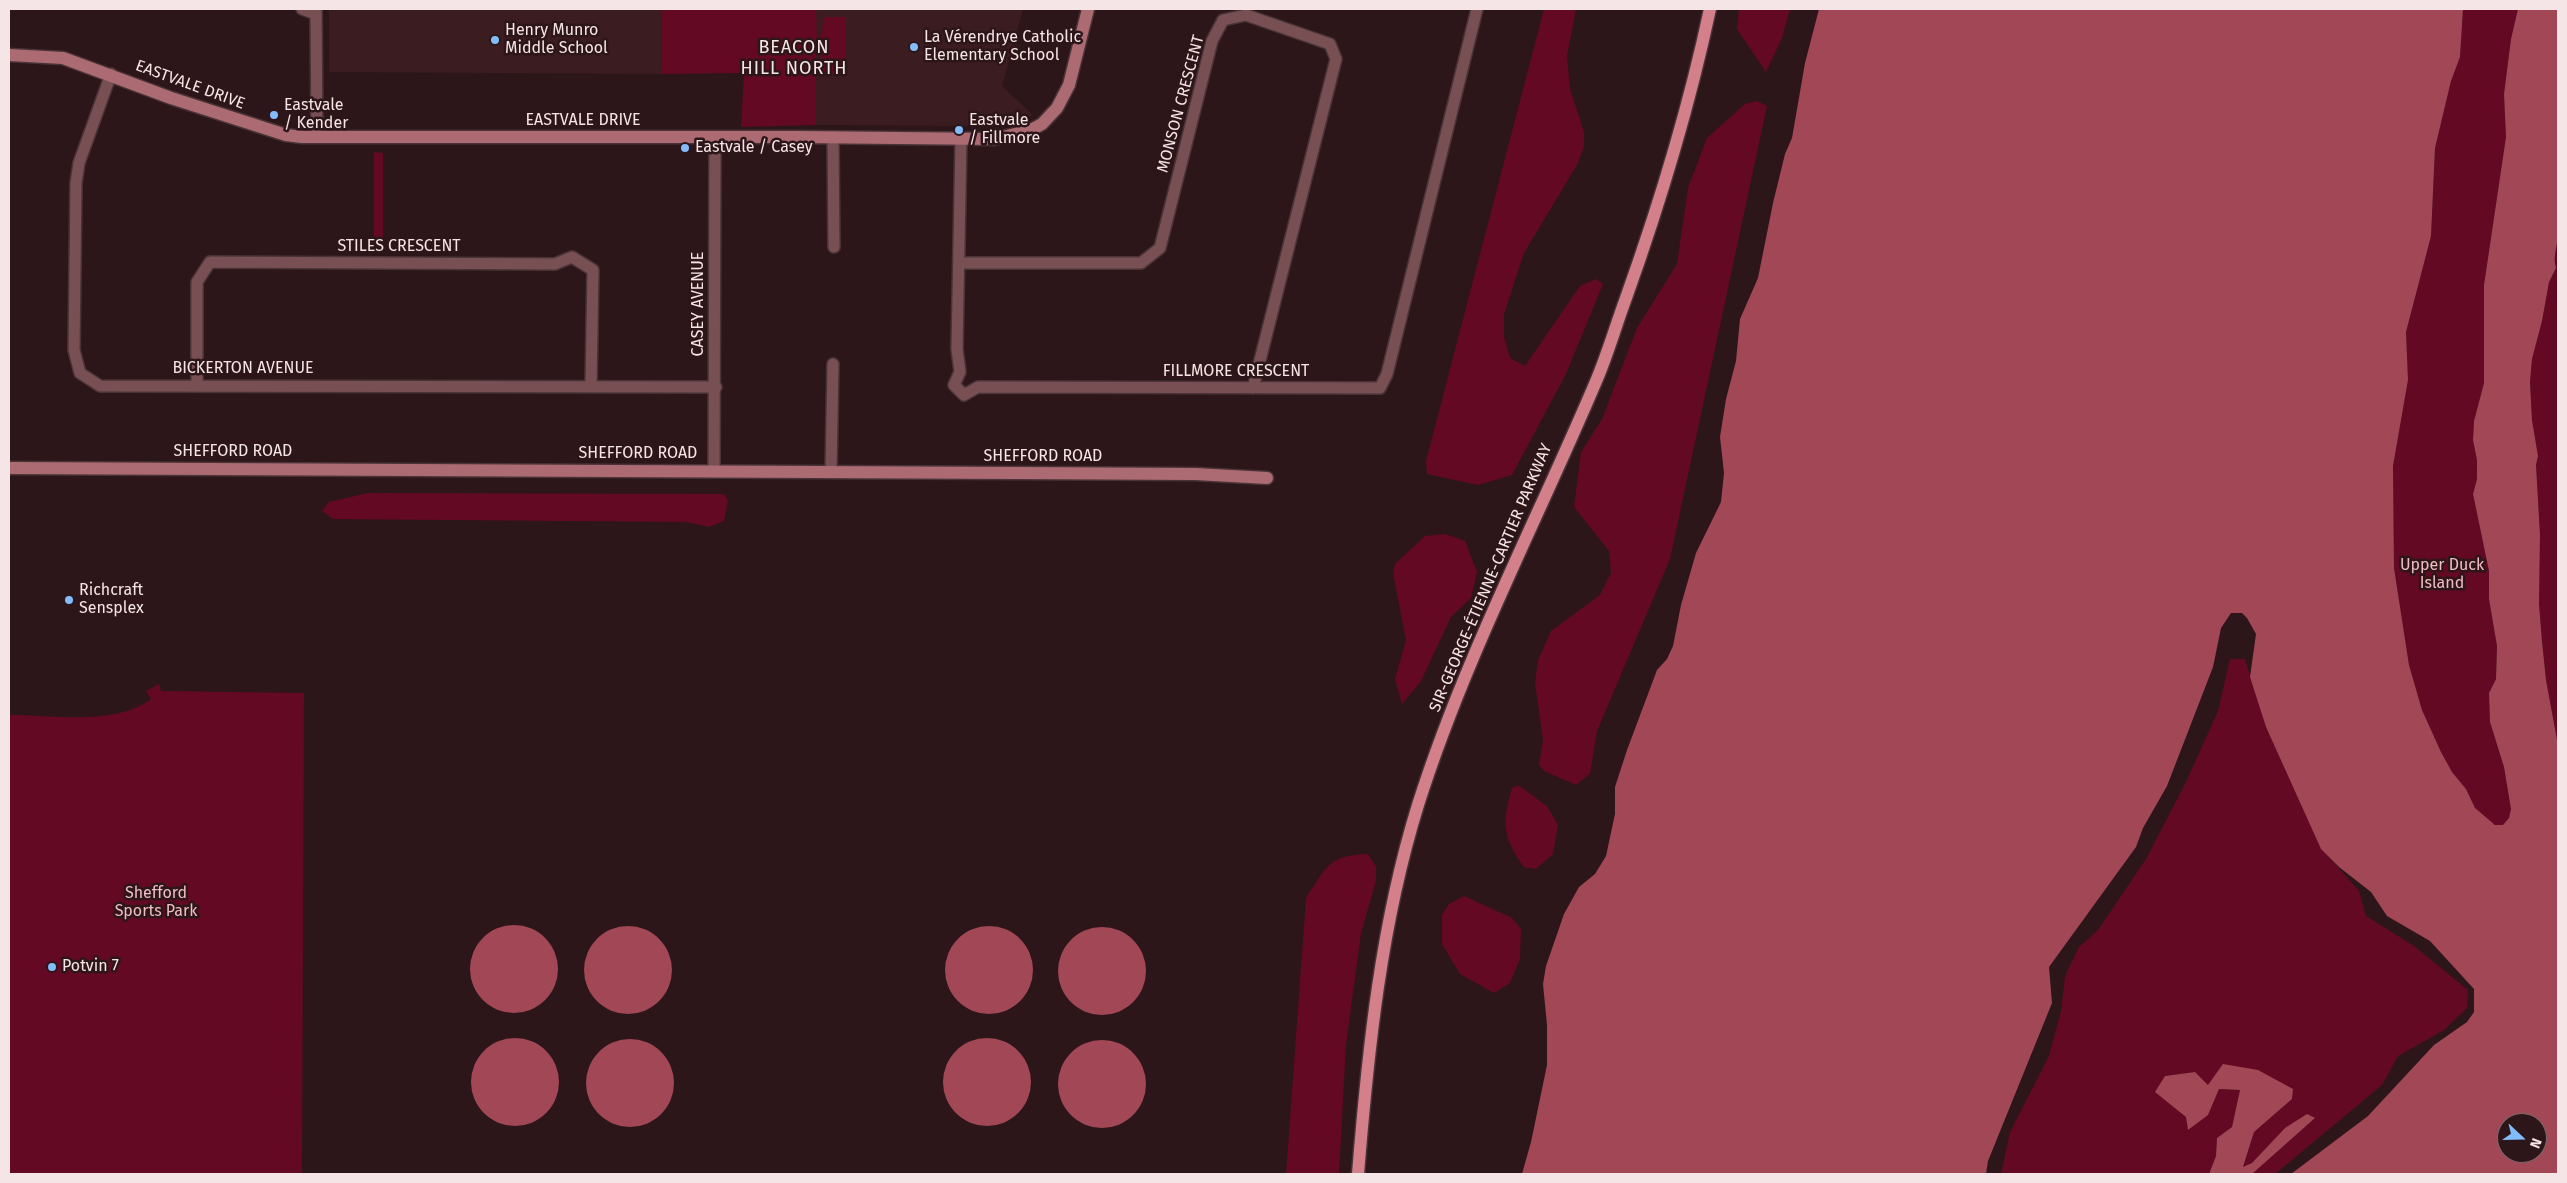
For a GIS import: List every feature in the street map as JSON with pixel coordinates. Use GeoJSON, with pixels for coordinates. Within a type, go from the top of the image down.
{"type":"FeatureCollection","features":[{"type":"Feature","properties":{"kind":"main road","name":"SIR-GEORGE-ÉTIENNE-CARTIER PARKWAY"},"geometry":{"type":"LineString","coordinates":[[1358,1174],[1368,1052],[1379,980],[1418,806],[1454,700],[1597,378],[1656,211],[1690,98],[1710,9]]}},
{"type":"Feature","properties":{"kind":"street"},"geometry":{"type":"LineString","coordinates":[[302,9],[316,11],[317,137]]}},
{"type":"Feature","properties":{"kind":"street","name":"EASTVALE DRIVE"},"geometry":{"type":"LineString","coordinates":[[9,55],[63,58],[111,74],[170,98],[286,135],[317,137],[833,137],[995,139],[1019,135],[1042,124],[1056,108],[1069,85],[1088,9]]}},
{"type":"Feature","properties":{"kind":"street","name":"FILLMORE CRESCENT"},"geometry":{"type":"LineString","coordinates":[[961,139],[957,349],[960,372],[954,385],[964,395],[978,388],[1380,388],[1387,374],[1477,9]]}},
{"type":"Feature","properties":{"kind":"street","name":"MONSON CRESCENT"},"geometry":{"type":"LineString","coordinates":[[959,263],[1140,263],[1160,248],[1212,40],[1223,20],[1246,15],[1330,44],[1336,59],[1253,388]]}},
{"type":"Feature","properties":{"kind":"street","name":"BICKERTON AVENUE"},"geometry":{"type":"LineString","coordinates":[[111,74],[79,163],[76,184],[74,350],[80,373],[100,386],[716,387]]}},
{"type":"Feature","properties":{"kind":"street","name":"CASEY AVENUE"},"geometry":{"type":"LineString","coordinates":[[714,471],[716,387],[715,137]]}},
{"type":"Feature","properties":{"kind":"street"},"geometry":{"type":"LineString","coordinates":[[833,137],[834,247]]}},
{"type":"Feature","properties":{"kind":"street","name":"STILES CRESCENT"},"geometry":{"type":"LineString","coordinates":[[197,385],[197,282],[210,262],[555,264],[572,257],[593,270],[591,386]]}},
{"type":"Feature","properties":{"kind":"street"},"geometry":{"type":"LineString","coordinates":[[831,472],[832,364]]}},
{"type":"Feature","properties":{"kind":"street","name":"SHEFFORD ROAD"},"geometry":{"type":"LineString","coordinates":[[9,468],[1195,474],[1267,478]]}},
{"type":"Feature","properties":{"kind":"shaded area","name":"Henry Munro Middle School"},"geometry":{"type":"Polygon","coordinates":[[[329,9],[662,9],[661,74],[329,72],[329,9]]]}},
{"type":"Feature","properties":{"kind":"shaded area","name":"La Vérendrye Catholic Elementary School"},"geometry":{"type":"Polygon","coordinates":[[[816,9],[1023,9],[1002,86],[1033,115],[1015,124],[991,126],[816,125],[816,9]]]}},
{"type":"Feature","properties":{"kind":"shaded area"},"geometry":{"type":"Polygon","coordinates":[[[1819,9],[2463,9],[2460,57],[2451,81],[2435,148],[2431,236],[2406,332],[2408,380],[2393,466],[2394,568],[2409,665],[2422,710],[2441,752],[2452,772],[2466,789],[2475,808],[2495,825],[2503,825],[2509,818],[2511,809],[2504,767],[2490,722],[2489,693],[2496,679],[2497,646],[2489,599],[2489,571],[2473,494],[2477,479],[2477,460],[2473,440],[2474,421],[2484,383],[2484,285],[2506,137],[2504,94],[2511,39],[2518,9],[2558,9],[2558,235],[2555,258],[2556,268],[2549,282],[2542,321],[2532,359],[2530,382],[2532,420],[2538,456],[2536,465],[2540,535],[2539,604],[2546,680],[2558,745],[2558,1174],[2291,1174],[2368,1116],[2434,1045],[2467,1022],[2474,1012],[2474,989],[2430,941],[2387,916],[2371,892],[2339,867],[2321,849],[2266,727],[2250,677],[2256,634],[2242,613],[2231,613],[2221,628],[2213,667],[2167,786],[2143,828],[2136,847],[2049,967],[2052,1003],[1988,1161],[1986,1174],[1522,1174],[1531,1142],[1547,1065],[1547,1025],[1543,984],[1546,966],[1564,914],[1579,887],[1595,874],[1606,856],[1615,814],[1615,787],[1627,750],[1657,670],[1667,659],[1673,646],[1681,605],[1696,553],[1721,502],[1724,473],[1720,437],[1726,399],[1736,361],[1740,319],[1758,278],[1773,203],[1785,154],[1792,138],[1805,63],[1819,9]]]}},
{"type":"Feature","properties":{"kind":"shaded area"},"geometry":{"type":"Polygon","coordinates":[[[514,925],[531,928],[539,932],[551,944],[555,952],[558,969],[555,986],[551,994],[539,1006],[531,1010],[514,1013],[497,1010],[489,1006],[477,994],[473,986],[470,969],[473,952],[477,944],[489,932],[497,928],[514,925]]]}},
{"type":"Feature","properties":{"kind":"shaded area"},"geometry":{"type":"Polygon","coordinates":[[[628,926],[645,929],[653,933],[665,945],[669,953],[672,970],[669,987],[665,995],[653,1007],[645,1011],[628,1014],[611,1011],[603,1007],[591,995],[587,987],[584,970],[587,953],[591,945],[603,933],[611,929],[628,926]]]}},
{"type":"Feature","properties":{"kind":"shaded area"},"geometry":{"type":"Polygon","coordinates":[[[989,926],[1006,929],[1014,933],[1026,945],[1030,953],[1033,970],[1030,987],[1026,995],[1014,1007],[1006,1011],[989,1014],[972,1011],[964,1007],[952,995],[948,987],[945,970],[948,953],[952,945],[964,933],[972,929],[989,926]]]}},
{"type":"Feature","properties":{"kind":"shaded area"},"geometry":{"type":"Polygon","coordinates":[[[1102,927],[1119,930],[1127,934],[1139,946],[1143,954],[1146,971],[1143,988],[1139,996],[1127,1008],[1119,1012],[1102,1015],[1085,1012],[1077,1008],[1065,996],[1061,988],[1058,971],[1061,954],[1065,946],[1077,934],[1085,930],[1102,927]]]}},
{"type":"Feature","properties":{"kind":"shaded area"},"geometry":{"type":"Polygon","coordinates":[[[515,1038],[532,1041],[540,1045],[552,1057],[556,1065],[559,1082],[556,1099],[552,1107],[540,1119],[532,1123],[515,1126],[498,1123],[490,1119],[478,1107],[474,1099],[471,1082],[474,1065],[478,1057],[490,1045],[498,1041],[515,1038]]]}},
{"type":"Feature","properties":{"kind":"shaded area"},"geometry":{"type":"Polygon","coordinates":[[[987,1038],[1004,1041],[1012,1045],[1024,1057],[1028,1065],[1031,1082],[1028,1099],[1024,1107],[1012,1119],[1004,1123],[987,1126],[970,1123],[962,1119],[950,1107],[946,1099],[943,1082],[946,1065],[950,1057],[962,1045],[970,1041],[987,1038]]]}},
{"type":"Feature","properties":{"kind":"shaded area"},"geometry":{"type":"Polygon","coordinates":[[[630,1039],[647,1042],[655,1046],[667,1058],[671,1066],[674,1083],[671,1100],[667,1108],[655,1120],[647,1124],[630,1127],[613,1124],[605,1120],[593,1108],[589,1100],[586,1083],[589,1066],[593,1058],[605,1046],[613,1042],[630,1039]]]}},
{"type":"Feature","properties":{"kind":"shaded area"},"geometry":{"type":"Polygon","coordinates":[[[1102,1040],[1119,1043],[1127,1047],[1139,1059],[1143,1067],[1146,1084],[1143,1101],[1139,1109],[1127,1121],[1119,1125],[1102,1128],[1085,1125],[1077,1121],[1065,1109],[1061,1101],[1058,1084],[1061,1067],[1065,1059],[1077,1047],[1085,1043],[1102,1040]]]}},
{"type":"Feature","properties":{"kind":"shaded area"},"geometry":{"type":"Polygon","coordinates":[[[2223,1064],[2258,1070],[2293,1089],[2292,1099],[2254,1132],[2243,1167],[2252,1163],[2285,1128],[2307,1114],[2315,1118],[2252,1174],[2209,1174],[2216,1156],[2217,1138],[2232,1127],[2240,1090],[2219,1089],[2208,1115],[2188,1130],[2186,1117],[2155,1092],[2165,1076],[2195,1072],[2208,1085],[2223,1064]]]}},
{"type":"Feature","properties":{"kind":"green space"},"geometry":{"type":"Polygon","coordinates":[[[662,9],[816,9],[817,40],[822,34],[823,17],[846,17],[846,74],[821,73],[821,57],[816,51],[816,125],[741,127],[744,73],[661,74],[662,9]]]}},
{"type":"Feature","properties":{"kind":"green space"},"geometry":{"type":"Polygon","coordinates":[[[1544,9],[1576,9],[1567,56],[1570,89],[1584,132],[1584,146],[1578,163],[1524,253],[1504,314],[1504,337],[1510,358],[1525,366],[1580,286],[1596,279],[1603,284],[1566,374],[1512,475],[1478,485],[1427,474],[1426,461],[1544,9]]]}},
{"type":"Feature","properties":{"kind":"green space"},"geometry":{"type":"Polygon","coordinates":[[[1739,9],[1790,9],[1782,38],[1766,72],[1737,29],[1739,9]]]}},
{"type":"Feature","properties":{"kind":"green space","name":"Upper Duck Island"},"geometry":{"type":"Polygon","coordinates":[[[2463,9],[2518,9],[2511,39],[2504,94],[2506,137],[2484,285],[2484,383],[2474,421],[2473,440],[2477,460],[2477,479],[2473,494],[2489,571],[2489,599],[2497,646],[2496,679],[2489,693],[2490,722],[2504,767],[2511,809],[2509,818],[2503,825],[2495,825],[2486,820],[2475,808],[2466,789],[2452,772],[2441,752],[2422,710],[2409,665],[2394,568],[2393,466],[2408,380],[2406,332],[2431,236],[2435,148],[2451,81],[2460,57],[2463,9]]]}},
{"type":"Feature","properties":{"kind":"green space"},"geometry":{"type":"Polygon","coordinates":[[[1757,101],[1767,106],[1670,559],[1597,731],[1590,774],[1576,785],[1544,771],[1539,765],[1543,740],[1535,683],[1538,660],[1551,631],[1600,595],[1611,573],[1609,551],[1574,507],[1581,452],[1602,419],[1637,328],[1677,264],[1688,188],[1707,138],[1745,104],[1757,101]]]}},
{"type":"Feature","properties":{"kind":"green space"},"geometry":{"type":"Polygon","coordinates":[[[374,152],[383,153],[383,248],[374,248],[374,152]]]}},
{"type":"Feature","properties":{"kind":"green space"},"geometry":{"type":"Polygon","coordinates":[[[2558,231],[2558,745],[2546,680],[2539,604],[2540,535],[2536,465],[2538,456],[2532,420],[2530,382],[2532,359],[2542,321],[2549,282],[2556,268],[2554,246],[2558,231]]]}},
{"type":"Feature","properties":{"kind":"green space"},"geometry":{"type":"Polygon","coordinates":[[[368,493],[724,494],[728,501],[724,521],[709,527],[686,522],[333,519],[322,511],[329,502],[368,493]]]}},
{"type":"Feature","properties":{"kind":"green space"},"geometry":{"type":"Polygon","coordinates":[[[1445,534],[1465,541],[1477,572],[1471,598],[1451,617],[1421,681],[1402,704],[1395,679],[1406,640],[1393,573],[1395,564],[1425,536],[1445,534]]]}},
{"type":"Feature","properties":{"kind":"green space"},"geometry":{"type":"Polygon","coordinates":[[[2230,659],[2245,659],[2266,727],[2321,848],[2359,891],[2366,916],[2414,946],[2468,990],[2467,1008],[2444,1030],[2398,1056],[2382,1085],[2275,1174],[2252,1174],[2315,1118],[2285,1128],[2252,1163],[2243,1168],[2254,1132],[2292,1099],[2293,1089],[2208,1085],[2194,1072],[2165,1076],[2186,1117],[2188,1130],[2208,1115],[2219,1089],[2240,1090],[2232,1127],[2217,1138],[2216,1156],[2209,1174],[2001,1174],[2010,1132],[2049,1056],[2061,1011],[2065,976],[2079,947],[2098,930],[2146,859],[2186,782],[2218,711],[2230,659]]]}},
{"type":"Feature","properties":{"kind":"green space","name":"Shefford Sports Park"},"geometry":{"type":"Polygon","coordinates":[[[159,684],[161,691],[304,693],[302,1174],[9,1174],[9,715],[83,717],[120,713],[137,707],[151,699],[146,691],[159,684]]]}},
{"type":"Feature","properties":{"kind":"green space"},"geometry":{"type":"Polygon","coordinates":[[[1518,785],[1547,806],[1558,825],[1553,854],[1536,869],[1524,867],[1511,847],[1506,829],[1507,810],[1512,788],[1518,785]]]}},
{"type":"Feature","properties":{"kind":"green space"},"geometry":{"type":"Polygon","coordinates":[[[1368,854],[1376,867],[1376,881],[1361,933],[1346,1045],[1339,1174],[1286,1174],[1306,898],[1324,871],[1336,860],[1368,854]]]}},
{"type":"Feature","properties":{"kind":"green space"},"geometry":{"type":"Polygon","coordinates":[[[1464,896],[1512,918],[1521,929],[1520,959],[1510,983],[1494,993],[1460,974],[1442,944],[1442,915],[1449,904],[1464,896]]]}},
{"type":"Feature","properties":{"kind":"place","name":"Henry Munro Middle School"},"geometry":{"type":"Point","coordinates":[495,40]}},
{"type":"Feature","properties":{"kind":"place","name":"La Vérendrye Catholic Elementary School"},"geometry":{"type":"Point","coordinates":[914,47]}},
{"type":"Feature","properties":{"kind":"place","name":"Eastvale / Kender"},"geometry":{"type":"Point","coordinates":[274,115]}},
{"type":"Feature","properties":{"kind":"place","name":"Eastvale / Fillmore"},"geometry":{"type":"Point","coordinates":[959,130]}},
{"type":"Feature","properties":{"kind":"place","name":"Eastvale / Casey"},"geometry":{"type":"Point","coordinates":[685,148]}},
{"type":"Feature","properties":{"kind":"place","name":"Richcraft Sensplex"},"geometry":{"type":"Point","coordinates":[69,600]}},
{"type":"Feature","properties":{"kind":"place","name":"Potvin 7"},"geometry":{"type":"Point","coordinates":[52,967]}},
{"type":"Feature","properties":{"kind":"district","name":"BEACON HILL NORTH"},"geometry":{"type":"Point","coordinates":[794,58]}}]}
